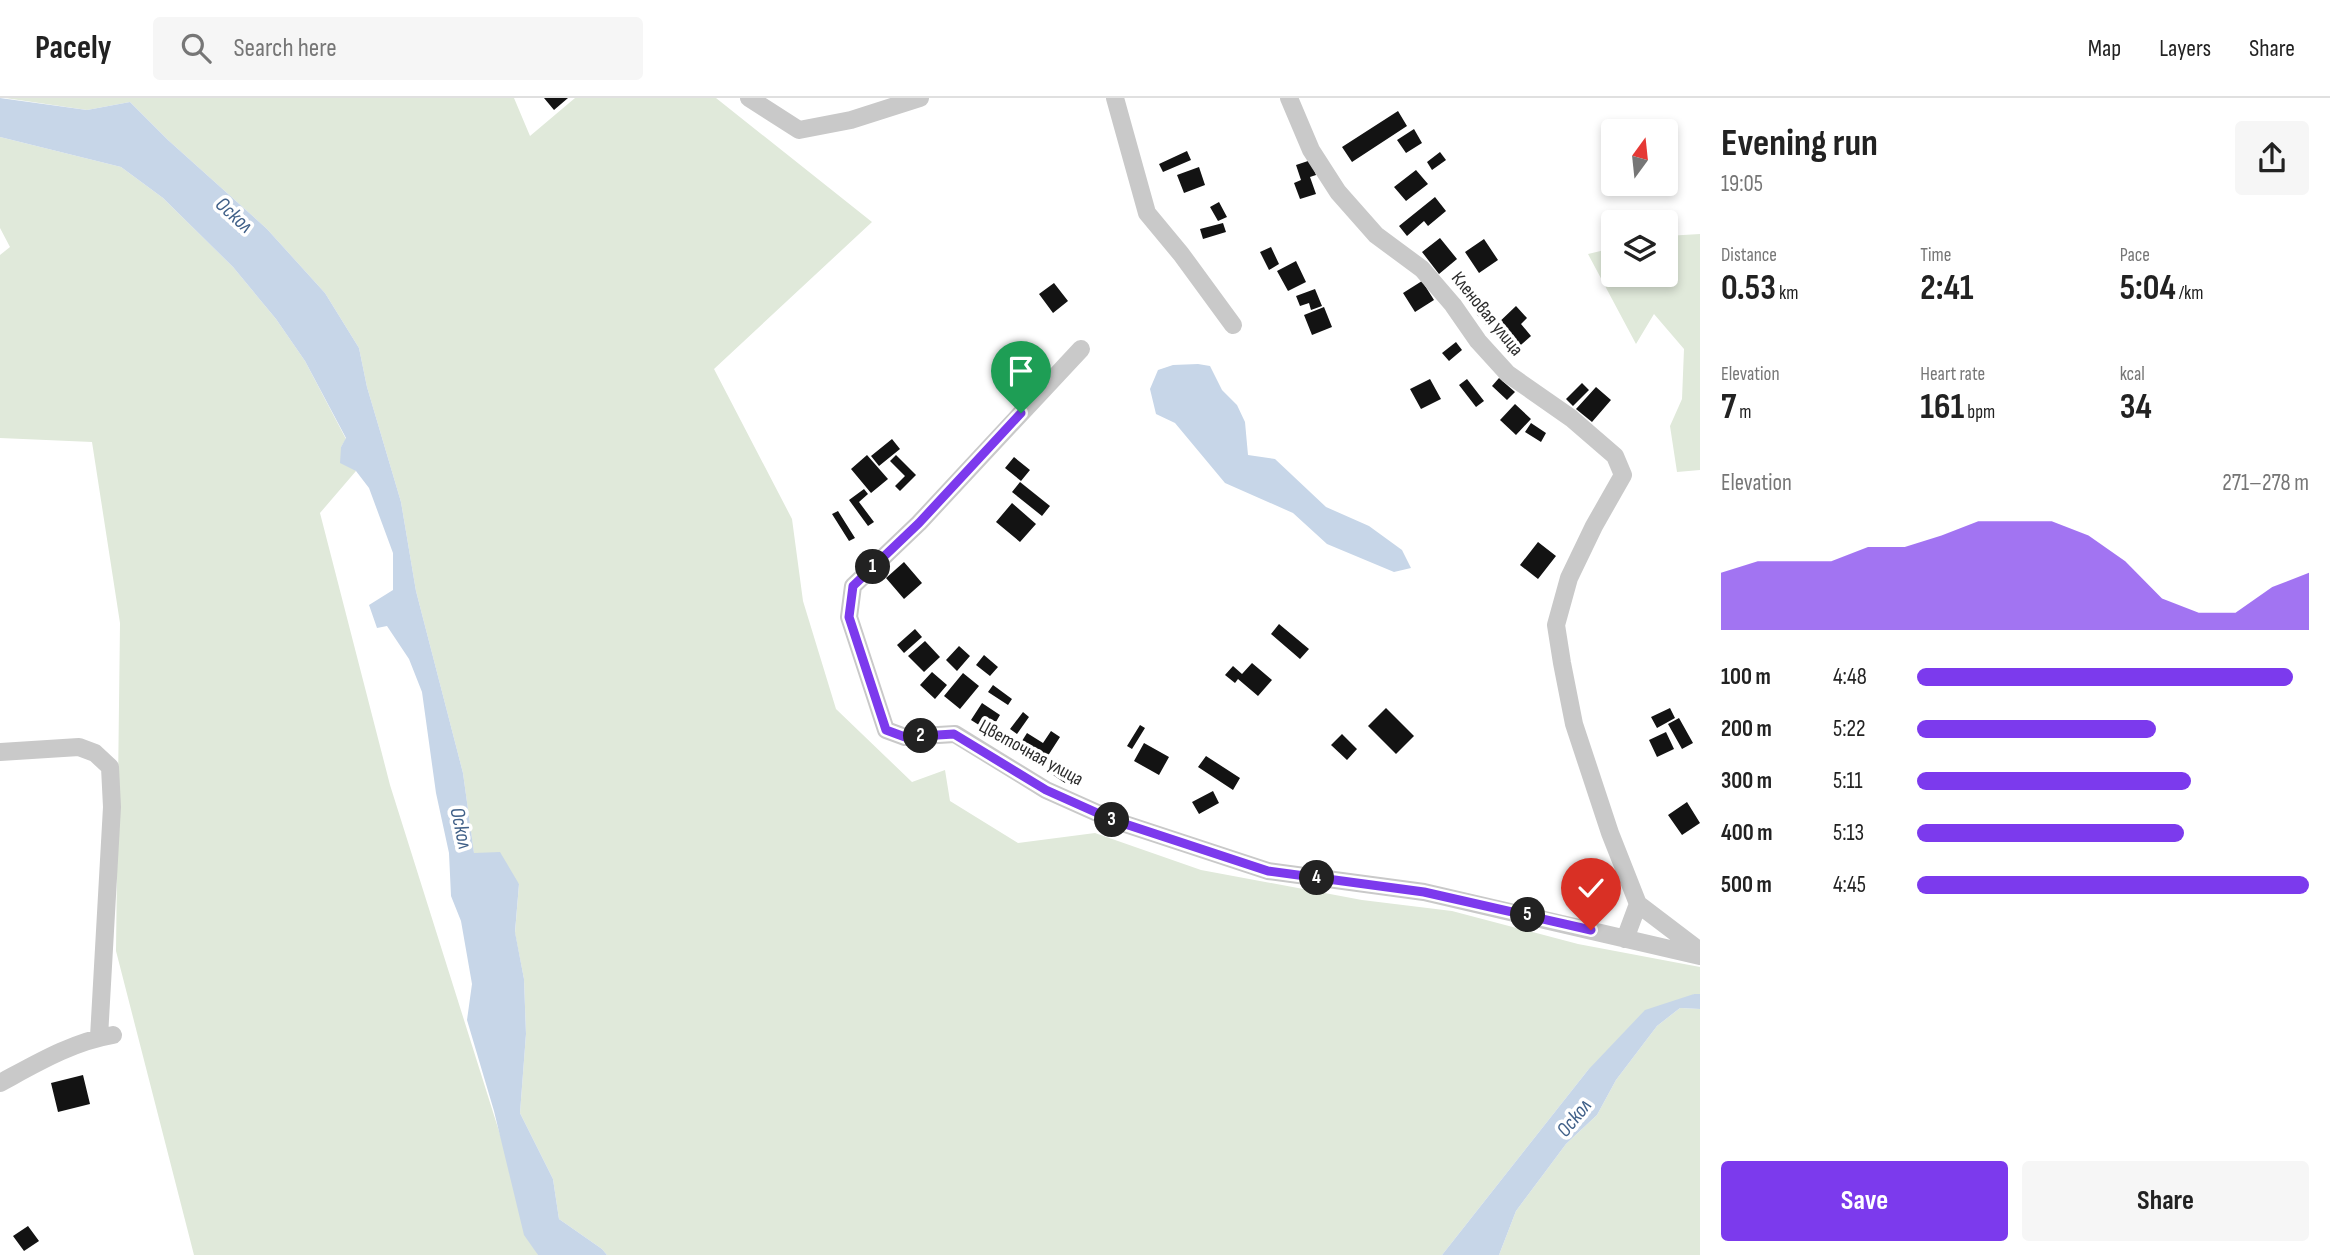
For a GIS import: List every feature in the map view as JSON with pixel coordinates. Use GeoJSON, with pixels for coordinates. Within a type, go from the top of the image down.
{"type":"FeatureCollection","features":[{"type":"Feature","properties":{"kind":"street"},"geometry":{"type":"LineString","coordinates":[[749,98],[799,130],[850,120],[920,98]]}},
{"type":"Feature","properties":{"kind":"street"},"geometry":{"type":"LineString","coordinates":[[1115,98],[1147,212],[1233,325]]}},
{"type":"Feature","properties":{"kind":"street","name":"Кленовая улица"},"geometry":{"type":"LineString","coordinates":[[1289,98],[1311,150],[1338,192],[1376,235],[1422,269],[1478,341],[1508,374],[1571,418],[1615,456],[1623,475],[1569,578],[1556,625],[1574,724],[1610,833],[1638,904]]}},
{"type":"Feature","properties":{"kind":"street","name":"Цветочная улица"},"geometry":{"type":"LineString","coordinates":[[1081,349],[919,523],[853,586],[849,617],[886,730],[905,737],[954,734],[1046,790],[1113,820],[1268,871],[1424,892],[1700,956]]}},
{"type":"Feature","properties":{"kind":"street"},"geometry":{"type":"LineString","coordinates":[[0,752],[79,747],[94,752],[110,767],[112,807],[106,1036],[72,1046],[0,1083]]}},
{"type":"Feature","properties":{"kind":"street"},"geometry":{"type":"LineString","coordinates":[[1625,939],[1638,904],[1700,950]]}},
{"type":"Feature","properties":{"kind":"green space"},"geometry":{"type":"Polygon","coordinates":[[[5,98],[514,98],[530,136],[575,98],[716,98],[872,222],[714,369],[792,519],[803,601],[836,709],[912,782],[945,770],[950,801],[1018,843],[1095,833],[1201,870],[1362,900],[1452,911],[1578,944],[1700,967],[1700,994],[1694,994],[1588,1070],[1442,1255],[607,1255],[559,1219],[553,1179],[520,1113],[526,1034],[524,979],[515,933],[519,884],[474,854],[463,773],[416,591],[401,502],[367,387],[359,348],[325,293],[267,229],[130,102],[87,110],[5,98]]]}},
{"type":"Feature","properties":{"kind":"green space"},"geometry":{"type":"Polygon","coordinates":[[[0,137],[121,167],[163,198],[233,267],[276,319],[305,361],[346,439],[341,447],[356,471],[320,513],[390,785],[538,1255],[194,1255],[116,951],[120,623],[92,442],[0,438],[0,255],[10,247],[0,228],[0,137]]]}},
{"type":"Feature","properties":{"kind":"green space"},"geometry":{"type":"Polygon","coordinates":[[[1700,234],[1700,470],[1677,472],[1670,426],[1682,399],[1684,349],[1654,314],[1636,344],[1606,287],[1678,287],[1678,235],[1700,234]]]}},
{"type":"Feature","properties":{"kind":"green space"},"geometry":{"type":"Polygon","coordinates":[[[1601,251],[1601,278],[1588,254],[1601,251]]]}},
{"type":"Feature","properties":{"kind":"green space"},"geometry":{"type":"Polygon","coordinates":[[[1680,1008],[1700,1009],[1700,1255],[1499,1255],[1516,1211],[1566,1144],[1597,1115],[1616,1080],[1657,1026],[1680,1008]]]}},
{"type":"Feature","properties":{"kind":"water","name":"Оскол"},"geometry":{"type":"Polygon","coordinates":[[[0,98],[87,110],[130,102],[267,229],[325,293],[359,348],[367,387],[401,502],[416,591],[463,773],[474,853],[500,852],[519,884],[515,932],[524,979],[526,1034],[520,1113],[553,1179],[559,1219],[607,1255],[538,1255],[524,1235],[494,1111],[467,1020],[472,984],[461,921],[451,896],[449,853],[436,793],[422,692],[409,659],[387,626],[377,628],[369,605],[393,590],[393,553],[369,488],[356,471],[340,463],[341,447],[346,438],[305,361],[276,319],[233,267],[163,198],[121,167],[0,137],[0,98]]]}},
{"type":"Feature","properties":{"kind":"water"},"geometry":{"type":"Polygon","coordinates":[[[1173,365],[1210,366],[1222,390],[1237,405],[1245,422],[1248,455],[1275,459],[1326,507],[1369,526],[1402,550],[1411,568],[1394,572],[1327,544],[1293,513],[1225,483],[1175,423],[1156,414],[1150,389],[1158,370],[1173,365]]]}},
{"type":"Feature","properties":{"kind":"water","name":"Оскол"},"geometry":{"type":"Polygon","coordinates":[[[1700,994],[1700,1009],[1680,1008],[1657,1026],[1616,1080],[1597,1115],[1566,1144],[1516,1211],[1499,1255],[1442,1255],[1588,1070],[1645,1010],[1700,994]]]}},
{"type":"Feature","properties":{"kind":"building"},"geometry":{"type":"Polygon","coordinates":[[[544,98],[568,98],[554,110],[544,98]]]}},
{"type":"Feature","properties":{"kind":"building"},"geometry":{"type":"Polygon","coordinates":[[[1398,111],[1407,126],[1352,162],[1342,147],[1398,111]]]}},
{"type":"Feature","properties":{"kind":"building"},"geometry":{"type":"Polygon","coordinates":[[[1414,129],[1422,143],[1406,153],[1397,140],[1414,129]]]}},
{"type":"Feature","properties":{"kind":"building"},"geometry":{"type":"Polygon","coordinates":[[[1187,151],[1191,160],[1163,172],[1159,164],[1187,151]]]}},
{"type":"Feature","properties":{"kind":"building"},"geometry":{"type":"Polygon","coordinates":[[[1440,152],[1446,160],[1432,170],[1427,162],[1440,152]]]}},
{"type":"Feature","properties":{"kind":"building"},"geometry":{"type":"Polygon","coordinates":[[[1311,160],[1316,175],[1310,177],[1316,194],[1300,199],[1294,183],[1301,180],[1296,165],[1311,160]]]}},
{"type":"Feature","properties":{"kind":"building"},"geometry":{"type":"Polygon","coordinates":[[[1199,167],[1205,185],[1184,193],[1177,175],[1199,167]]]}},
{"type":"Feature","properties":{"kind":"building"},"geometry":{"type":"Polygon","coordinates":[[[1416,170],[1428,184],[1406,201],[1394,187],[1416,170]]]}},
{"type":"Feature","properties":{"kind":"building"},"geometry":{"type":"Polygon","coordinates":[[[1435,197],[1446,211],[1428,226],[1424,221],[1407,236],[1399,226],[1435,197]]]}},
{"type":"Feature","properties":{"kind":"building"},"geometry":{"type":"Polygon","coordinates":[[[1219,202],[1227,217],[1218,221],[1210,207],[1219,202]]]}},
{"type":"Feature","properties":{"kind":"building"},"geometry":{"type":"Polygon","coordinates":[[[1223,223],[1226,232],[1203,239],[1200,229],[1223,223]]]}},
{"type":"Feature","properties":{"kind":"building"},"geometry":{"type":"Polygon","coordinates":[[[1440,238],[1457,259],[1439,274],[1422,252],[1440,238]]]}},
{"type":"Feature","properties":{"kind":"building"},"geometry":{"type":"Polygon","coordinates":[[[1484,239],[1498,260],[1479,273],[1465,252],[1484,239]]]}},
{"type":"Feature","properties":{"kind":"building"},"geometry":{"type":"Polygon","coordinates":[[[1271,247],[1279,264],[1269,270],[1260,252],[1271,247]]]}},
{"type":"Feature","properties":{"kind":"building"},"geometry":{"type":"Polygon","coordinates":[[[1296,261],[1306,282],[1288,291],[1277,271],[1296,261]]]}},
{"type":"Feature","properties":{"kind":"building"},"geometry":{"type":"Polygon","coordinates":[[[1422,281],[1434,300],[1415,312],[1403,293],[1422,281]]]}},
{"type":"Feature","properties":{"kind":"building"},"geometry":{"type":"Polygon","coordinates":[[[1054,283],[1068,301],[1053,313],[1039,294],[1054,283]]]}},
{"type":"Feature","properties":{"kind":"building"},"geometry":{"type":"Polygon","coordinates":[[[1315,289],[1322,306],[1311,310],[1309,303],[1300,306],[1296,296],[1315,289]]]}},
{"type":"Feature","properties":{"kind":"building"},"geometry":{"type":"Polygon","coordinates":[[[1484,303],[1497,321],[1488,328],[1474,311],[1484,303]]]}},
{"type":"Feature","properties":{"kind":"building"},"geometry":{"type":"Polygon","coordinates":[[[1516,306],[1527,318],[1521,324],[1531,336],[1515,350],[1494,327],[1516,306]]]}},
{"type":"Feature","properties":{"kind":"building"},"geometry":{"type":"Polygon","coordinates":[[[1324,307],[1332,327],[1312,335],[1304,315],[1324,307]]]}},
{"type":"Feature","properties":{"kind":"building"},"geometry":{"type":"Polygon","coordinates":[[[1456,342],[1462,350],[1449,361],[1442,353],[1456,342]]]}},
{"type":"Feature","properties":{"kind":"building"},"geometry":{"type":"Polygon","coordinates":[[[1499,378],[1515,392],[1507,400],[1492,386],[1499,378]]]}},
{"type":"Feature","properties":{"kind":"building"},"geometry":{"type":"Polygon","coordinates":[[[1430,379],[1441,399],[1421,409],[1410,389],[1430,379]]]}},
{"type":"Feature","properties":{"kind":"building"},"geometry":{"type":"Polygon","coordinates":[[[1467,379],[1484,401],[1476,407],[1459,385],[1467,379]]]}},
{"type":"Feature","properties":{"kind":"building"},"geometry":{"type":"Polygon","coordinates":[[[1582,383],[1589,390],[1573,406],[1566,399],[1582,383]]]}},
{"type":"Feature","properties":{"kind":"building"},"geometry":{"type":"Polygon","coordinates":[[[1596,387],[1611,400],[1592,422],[1576,409],[1596,387]]]}},
{"type":"Feature","properties":{"kind":"building"},"geometry":{"type":"Polygon","coordinates":[[[1515,404],[1531,419],[1516,435],[1500,420],[1515,404]]]}},
{"type":"Feature","properties":{"kind":"building"},"geometry":{"type":"Polygon","coordinates":[[[1531,423],[1546,433],[1541,442],[1525,432],[1531,423]]]}},
{"type":"Feature","properties":{"kind":"building"},"geometry":{"type":"Polygon","coordinates":[[[892,439],[900,449],[879,466],[871,456],[892,439]]]}},
{"type":"Feature","properties":{"kind":"building"},"geometry":{"type":"Polygon","coordinates":[[[867,455],[888,479],[871,493],[851,469],[867,455]]]}},
{"type":"Feature","properties":{"kind":"building"},"geometry":{"type":"Polygon","coordinates":[[[896,455],[916,475],[900,491],[895,486],[905,476],[890,461],[896,455]]]}},
{"type":"Feature","properties":{"kind":"building"},"geometry":{"type":"Polygon","coordinates":[[[1014,457],[1030,470],[1021,481],[1005,468],[1014,457]]]}},
{"type":"Feature","properties":{"kind":"building"},"geometry":{"type":"Polygon","coordinates":[[[1020,482],[1050,506],[1042,516],[1012,492],[1020,482]]]}},
{"type":"Feature","properties":{"kind":"building"},"geometry":{"type":"Polygon","coordinates":[[[864,489],[868,494],[859,502],[874,522],[868,526],[849,500],[864,489]]]}},
{"type":"Feature","properties":{"kind":"building"},"geometry":{"type":"Polygon","coordinates":[[[1012,503],[1036,524],[1020,542],[996,522],[1012,503]]]}},
{"type":"Feature","properties":{"kind":"building"},"geometry":{"type":"Polygon","coordinates":[[[838,511],[855,538],[849,541],[832,514],[838,511]]]}},
{"type":"Feature","properties":{"kind":"building"},"geometry":{"type":"Polygon","coordinates":[[[1538,542],[1556,556],[1538,579],[1520,565],[1538,542]]]}},
{"type":"Feature","properties":{"kind":"building"},"geometry":{"type":"Polygon","coordinates":[[[904,562],[922,583],[904,599],[886,578],[904,562]]]}},
{"type":"Feature","properties":{"kind":"building"},"geometry":{"type":"Polygon","coordinates":[[[1279,624],[1309,649],[1300,659],[1271,634],[1279,624]]]}},
{"type":"Feature","properties":{"kind":"building"},"geometry":{"type":"Polygon","coordinates":[[[915,629],[922,637],[904,653],[897,645],[915,629]]]}},
{"type":"Feature","properties":{"kind":"building"},"geometry":{"type":"Polygon","coordinates":[[[925,641],[940,657],[924,672],[908,656],[925,641]]]}},
{"type":"Feature","properties":{"kind":"building"},"geometry":{"type":"Polygon","coordinates":[[[959,646],[970,656],[957,671],[946,660],[959,646]]]}},
{"type":"Feature","properties":{"kind":"building"},"geometry":{"type":"Polygon","coordinates":[[[984,655],[998,667],[990,676],[976,665],[984,655]]]}},
{"type":"Feature","properties":{"kind":"building"},"geometry":{"type":"Polygon","coordinates":[[[1252,663],[1272,680],[1258,696],[1238,679],[1235,683],[1225,675],[1233,666],[1242,674],[1252,663]]]}},
{"type":"Feature","properties":{"kind":"building"},"geometry":{"type":"Polygon","coordinates":[[[932,672],[947,685],[935,699],[920,685],[932,672]]]}},
{"type":"Feature","properties":{"kind":"building"},"geometry":{"type":"Polygon","coordinates":[[[963,673],[979,686],[960,709],[944,696],[963,673]]]}},
{"type":"Feature","properties":{"kind":"building"},"geometry":{"type":"Polygon","coordinates":[[[993,685],[1012,699],[1008,705],[988,692],[993,685]]]}},
{"type":"Feature","properties":{"kind":"building"},"geometry":{"type":"Polygon","coordinates":[[[982,703],[1000,715],[990,732],[971,720],[982,703]]]}},
{"type":"Feature","properties":{"kind":"building"},"geometry":{"type":"Polygon","coordinates":[[[1386,708],[1414,736],[1396,754],[1368,726],[1386,708]]]}},
{"type":"Feature","properties":{"kind":"building"},"geometry":{"type":"Polygon","coordinates":[[[1670,708],[1675,718],[1657,728],[1651,717],[1670,708]]]}},
{"type":"Feature","properties":{"kind":"building"},"geometry":{"type":"Polygon","coordinates":[[[1023,712],[1029,717],[1017,734],[1010,729],[1023,712]]]}},
{"type":"Feature","properties":{"kind":"building"},"geometry":{"type":"Polygon","coordinates":[[[1679,718],[1693,743],[1682,749],[1668,724],[1679,718]]]}},
{"type":"Feature","properties":{"kind":"building"},"geometry":{"type":"Polygon","coordinates":[[[1140,725],[1145,728],[1132,749],[1127,746],[1140,725]]]}},
{"type":"Feature","properties":{"kind":"building"},"geometry":{"type":"Polygon","coordinates":[[[1051,731],[1060,737],[1042,765],[1017,749],[1027,733],[1043,743],[1051,731]]]}},
{"type":"Feature","properties":{"kind":"building"},"geometry":{"type":"Polygon","coordinates":[[[1666,732],[1674,749],[1657,757],[1649,740],[1666,732]]]}},
{"type":"Feature","properties":{"kind":"building"},"geometry":{"type":"Polygon","coordinates":[[[1342,734],[1357,749],[1347,760],[1331,745],[1342,734]]]}},
{"type":"Feature","properties":{"kind":"building"},"geometry":{"type":"Polygon","coordinates":[[[1144,743],[1169,757],[1159,775],[1134,761],[1144,743]]]}},
{"type":"Feature","properties":{"kind":"building"},"geometry":{"type":"Polygon","coordinates":[[[1206,756],[1240,778],[1233,790],[1198,767],[1206,756]]]}},
{"type":"Feature","properties":{"kind":"building"},"geometry":{"type":"Polygon","coordinates":[[[1056,759],[1073,770],[1065,783],[1047,771],[1056,759]]]}},
{"type":"Feature","properties":{"kind":"building"},"geometry":{"type":"Polygon","coordinates":[[[1213,791],[1219,803],[1199,814],[1192,802],[1213,791]]]}},
{"type":"Feature","properties":{"kind":"building"},"geometry":{"type":"Polygon","coordinates":[[[1687,802],[1700,823],[1682,835],[1668,815],[1687,802]]]}},
{"type":"Feature","properties":{"kind":"building"},"geometry":{"type":"Polygon","coordinates":[[[83,1075],[90,1104],[58,1112],[51,1083],[83,1075]]]}},
{"type":"Feature","properties":{"kind":"building"},"geometry":{"type":"Polygon","coordinates":[[[28,1226],[39,1241],[24,1251],[13,1236],[28,1226]]]}},
{"type":"Feature","properties":{"kind":"route"},"geometry":{"type":"LineString","coordinates":[[1021,413],[919,523],[853,586],[849,617],[886,730],[905,737],[954,734],[1046,790],[1113,820],[1268,871],[1424,892],[1591,930]]}}]}
